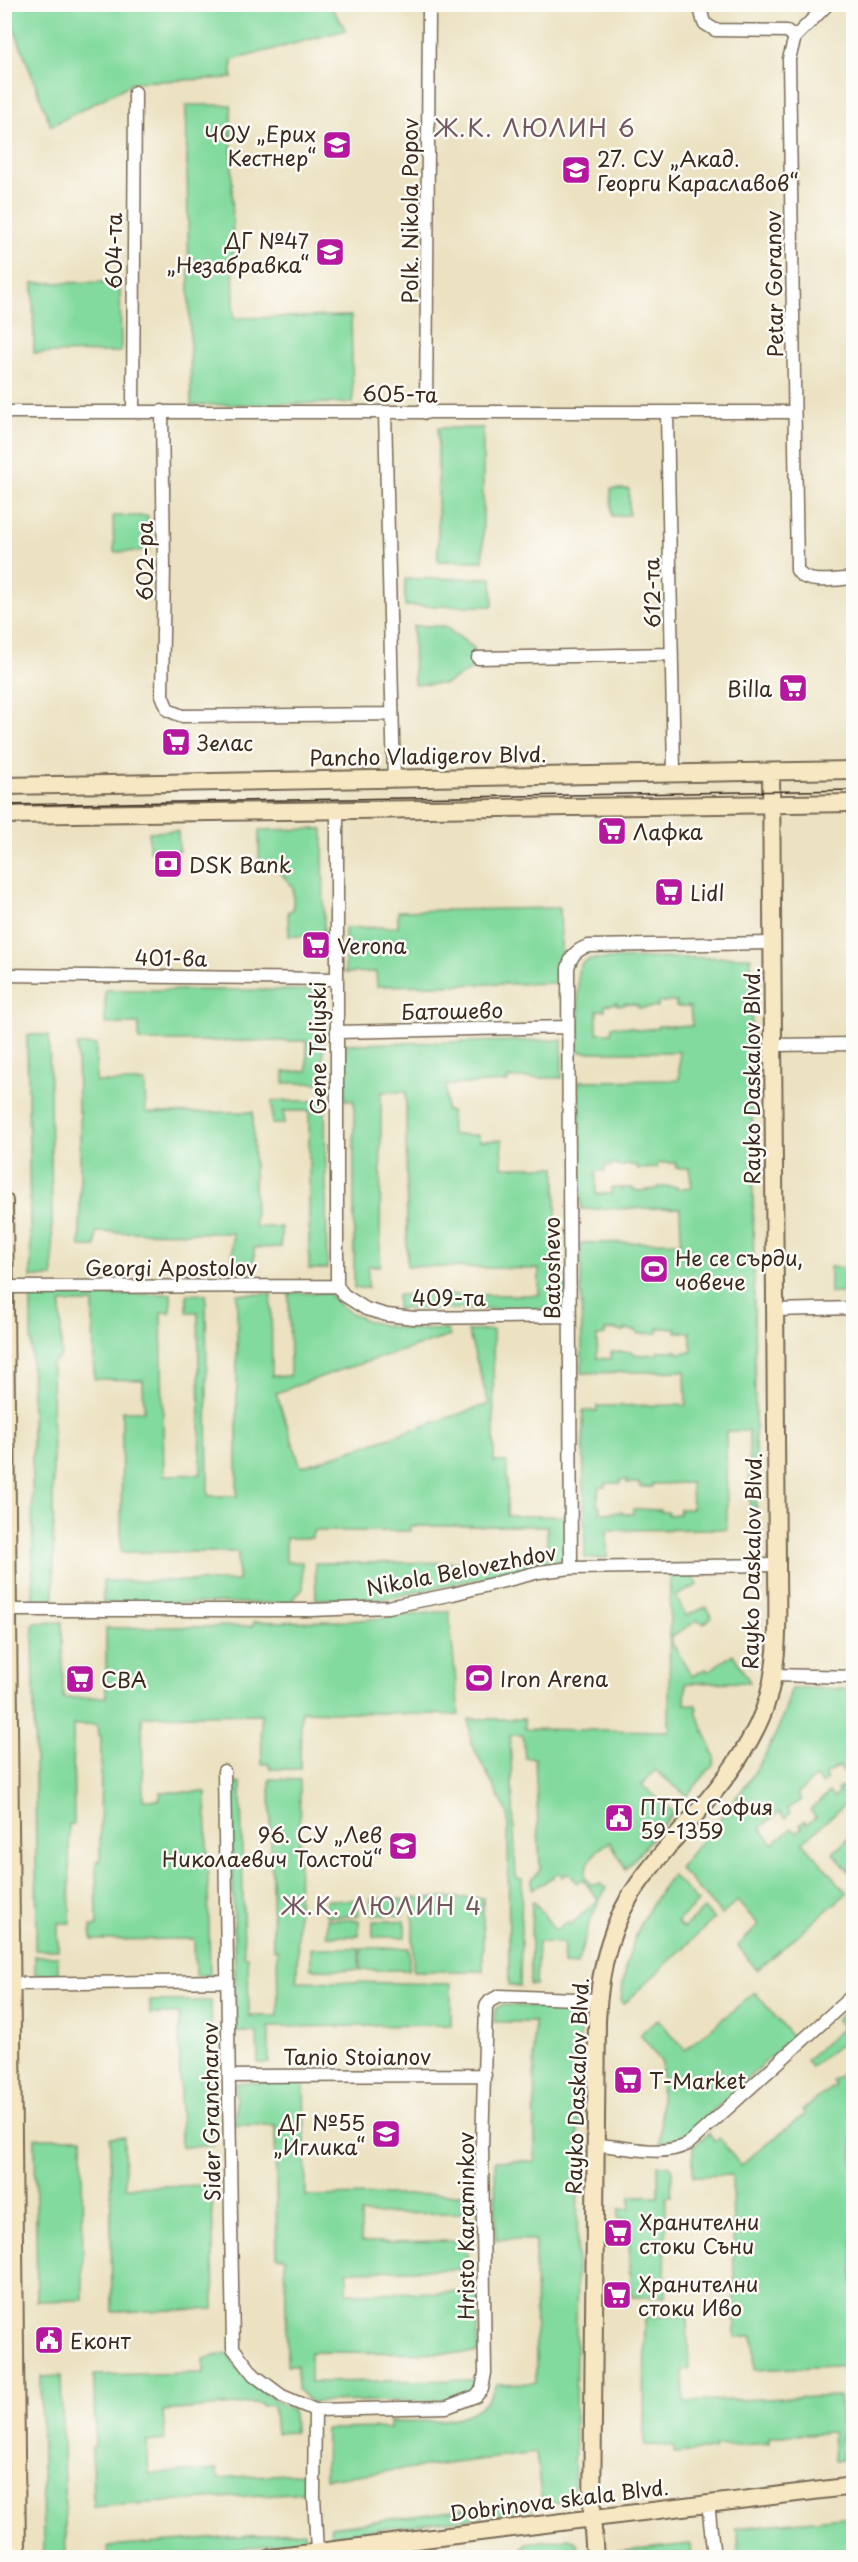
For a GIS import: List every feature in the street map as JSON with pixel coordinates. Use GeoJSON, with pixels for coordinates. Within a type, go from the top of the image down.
{"type":"FeatureCollection","features":[{"type":"Feature","properties":{"kind":"street"},"geometry":{"type":"LineString","coordinates":[[699,4],[704,23],[715,30],[787,31],[795,37],[828,4]]}},
{"type":"Feature","properties":{"kind":"street","name":"Polk. Nikola Popov"},"geometry":{"type":"LineString","coordinates":[[426,412],[429,10]]}},
{"type":"Feature","properties":{"kind":"street","name":"Petar Goranov"},"geometry":{"type":"LineString","coordinates":[[795,37],[789,59],[797,570],[801,576],[808,579],[854,578]]}},
{"type":"Feature","properties":{"kind":"street","name":"604-та"},"geometry":{"type":"LineString","coordinates":[[132,410],[135,92]]}},
{"type":"Feature","properties":{"kind":"street","name":"605-та"},"geometry":{"type":"LineString","coordinates":[[4,412],[132,410],[794,412]]}},
{"type":"Feature","properties":{"kind":"street","name":"602-ра"},"geometry":{"type":"LineString","coordinates":[[162,411],[164,566],[162,695],[168,710],[182,716],[391,714]]}},
{"type":"Feature","properties":{"kind":"street"},"geometry":{"type":"LineString","coordinates":[[385,412],[394,779]]}},
{"type":"Feature","properties":{"kind":"street","name":"612-та"},"geometry":{"type":"LineString","coordinates":[[667,413],[674,772]]}},
{"type":"Feature","properties":{"kind":"street"},"geometry":{"type":"LineString","coordinates":[[478,658],[672,654]]}},
{"type":"Feature","properties":{"kind":"street","name":"Pancho Vladigerov Blvd."},"geometry":{"type":"LineString","coordinates":[[4,786],[854,770]]}},
{"type":"Feature","properties":{"kind":"street","name":"Rayko Daskalov Blvd."},"geometry":{"type":"LineString","coordinates":[[595,2558],[592,2517],[598,2000],[607,1949],[638,1884],[741,1756],[764,1709],[773,1675],[777,1639],[771,772]]}},
{"type":"Feature","properties":{"kind":"street"},"geometry":{"type":"LineString","coordinates":[[4,814],[854,803]]}},
{"type":"Feature","properties":{"kind":"street","name":"Gene Teliyski"},"geometry":{"type":"LineString","coordinates":[[337,810],[337,1286]]}},
{"type":"Feature","properties":{"kind":"street","name":"Batoshevo"},"geometry":{"type":"LineString","coordinates":[[571,1568],[568,968],[574,953],[588,946],[772,943]]}},
{"type":"Feature","properties":{"kind":"street","name":"401-ва"},"geometry":{"type":"LineString","coordinates":[[4,975],[337,978]]}},
{"type":"Feature","properties":{"kind":"street","name":"Батошево"},"geometry":{"type":"LineString","coordinates":[[337,1032],[568,1027]]}},
{"type":"Feature","properties":{"kind":"street"},"geometry":{"type":"LineString","coordinates":[[773,1045],[854,1044]]}},
{"type":"Feature","properties":{"kind":"street"},"geometry":{"type":"LineString","coordinates":[[4,1201],[11,1984],[9,2277],[17,2558]]}},
{"type":"Feature","properties":{"kind":"street","name":"409-та"},"geometry":{"type":"LineString","coordinates":[[337,1286],[344,1295],[366,1309],[387,1315],[414,1318],[570,1316]]}},
{"type":"Feature","properties":{"kind":"street","name":"Georgi Apostolov"},"geometry":{"type":"LineString","coordinates":[[6,1287],[337,1286]]}},
{"type":"Feature","properties":{"kind":"street"},"geometry":{"type":"LineString","coordinates":[[775,1310],[854,1308]]}},
{"type":"Feature","properties":{"kind":"street","name":"Nikola Belovezhdov"},"geometry":{"type":"LineString","coordinates":[[8,1610],[311,1610],[388,1607],[453,1594],[539,1572],[571,1568],[777,1565]]}},
{"type":"Feature","properties":{"kind":"street"},"geometry":{"type":"LineString","coordinates":[[773,1675],[854,1677]]}},
{"type":"Feature","properties":{"kind":"street","name":"Sider Grancharov"},"geometry":{"type":"LineString","coordinates":[[224,1771],[233,2348],[254,2375],[272,2389],[282,2396],[315,2410]]}},
{"type":"Feature","properties":{"kind":"street"},"geometry":{"type":"LineString","coordinates":[[11,1984],[227,1981]]}},
{"type":"Feature","properties":{"kind":"street"},"geometry":{"type":"LineString","coordinates":[[596,2145],[661,2151],[688,2144],[854,1994]]}},
{"type":"Feature","properties":{"kind":"street","name":"Hristo Karaminkov"},"geometry":{"type":"LineString","coordinates":[[315,2410],[436,2409],[469,2400],[482,2390],[485,2373],[482,2147],[485,2012],[489,2001],[494,1997],[502,1996],[598,2000]]}},
{"type":"Feature","properties":{"kind":"street","name":"Tanio Stoianov"},"geometry":{"type":"LineString","coordinates":[[229,2076],[485,2074]]}},
{"type":"Feature","properties":{"kind":"street"},"geometry":{"type":"LineString","coordinates":[[315,2410],[314,2496],[317,2551]]}},
{"type":"Feature","properties":{"kind":"street","name":"Dobrinova skala Blvd."},"geometry":{"type":"LineString","coordinates":[[270,2558],[854,2486]]}},
{"type":"Feature","properties":{"kind":"street"},"geometry":{"type":"LineString","coordinates":[[708,2503],[714,2558]]}},
{"type":"Feature","properties":{"kind":"green space"},"geometry":{"type":"Polygon","coordinates":[[[5,4],[330,5],[346,30],[232,60],[232,78],[135,82],[51,126],[5,4]]]}},
{"type":"Feature","properties":{"kind":"green space"},"geometry":{"type":"Polygon","coordinates":[[[186,105],[231,105],[234,318],[351,316],[353,403],[191,405],[186,105]]]}},
{"type":"Feature","properties":{"kind":"green space"},"geometry":{"type":"Polygon","coordinates":[[[120,282],[121,352],[34,353],[33,283],[120,282]]]}},
{"type":"Feature","properties":{"kind":"green space"},"geometry":{"type":"Polygon","coordinates":[[[438,428],[483,428],[483,561],[438,561],[438,428]]]}},
{"type":"Feature","properties":{"kind":"green space"},"geometry":{"type":"Polygon","coordinates":[[[611,489],[629,489],[629,515],[612,516],[611,489]]]}},
{"type":"Feature","properties":{"kind":"green space"},"geometry":{"type":"Polygon","coordinates":[[[113,516],[148,516],[149,551],[114,552],[113,516]]]}},
{"type":"Feature","properties":{"kind":"green space"},"geometry":{"type":"Polygon","coordinates":[[[492,578],[493,606],[405,606],[405,579],[492,578]]]}},
{"type":"Feature","properties":{"kind":"green space"},"geometry":{"type":"Polygon","coordinates":[[[413,626],[444,626],[474,648],[474,668],[445,684],[414,684],[413,626]]]}},
{"type":"Feature","properties":{"kind":"green space"},"geometry":{"type":"Polygon","coordinates":[[[323,829],[324,936],[289,936],[288,911],[293,910],[293,887],[271,862],[259,862],[259,830],[323,829]]]}},
{"type":"Feature","properties":{"kind":"green space"},"geometry":{"type":"Polygon","coordinates":[[[178,831],[179,851],[149,852],[149,832],[178,831]]]}},
{"type":"Feature","properties":{"kind":"green space"},"geometry":{"type":"Polygon","coordinates":[[[560,908],[562,983],[377,986],[376,972],[345,973],[345,928],[398,927],[398,911],[560,908]]]}},
{"type":"Feature","properties":{"kind":"green space"},"geometry":{"type":"Polygon","coordinates":[[[751,957],[756,1519],[750,1519],[749,1431],[726,1431],[727,1529],[607,1530],[607,1558],[585,1558],[583,1411],[597,1411],[597,1406],[686,1405],[685,1371],[582,1373],[581,1243],[681,1242],[680,1208],[581,1209],[579,1081],[679,1080],[679,1052],[579,1052],[578,971],[582,963],[590,959],[751,957]],[[658,1002],[658,1007],[638,1008],[638,1005],[625,1003],[625,1005],[617,1005],[617,1003],[605,1005],[605,1010],[597,1010],[597,1033],[611,1033],[612,1026],[631,1027],[638,1030],[658,1028],[658,1026],[692,1026],[690,1007],[676,1007],[676,1002],[658,1002]],[[658,1163],[657,1168],[638,1169],[637,1166],[625,1164],[625,1166],[612,1164],[605,1166],[605,1171],[596,1171],[596,1194],[611,1194],[611,1188],[631,1188],[638,1191],[658,1187],[677,1187],[677,1189],[692,1187],[689,1168],[676,1168],[676,1163],[658,1163]],[[658,1328],[658,1333],[638,1334],[637,1331],[625,1329],[625,1331],[617,1331],[617,1329],[605,1331],[605,1335],[597,1336],[597,1358],[611,1359],[611,1352],[631,1352],[638,1355],[658,1354],[658,1351],[692,1352],[690,1332],[676,1332],[676,1328],[658,1328]],[[620,1480],[620,1483],[606,1483],[606,1487],[599,1487],[597,1505],[600,1506],[600,1513],[633,1514],[633,1509],[661,1510],[661,1512],[668,1512],[668,1515],[679,1514],[680,1509],[692,1509],[691,1483],[652,1484],[652,1487],[640,1487],[639,1483],[627,1483],[627,1480],[620,1480]]]}},
{"type":"Feature","properties":{"kind":"green space"},"geometry":{"type":"Polygon","coordinates":[[[105,990],[323,990],[323,1083],[284,1083],[284,1072],[307,1071],[307,1041],[139,1041],[139,1024],[105,1024],[105,990]]]}},
{"type":"Feature","properties":{"kind":"green space"},"geometry":{"type":"Polygon","coordinates":[[[27,1035],[49,1035],[53,1277],[31,1277],[27,1035]]]}},
{"type":"Feature","properties":{"kind":"green space"},"geometry":{"type":"Polygon","coordinates":[[[562,1040],[562,1078],[508,1078],[508,1082],[446,1085],[446,1111],[451,1111],[452,1135],[479,1135],[480,1141],[502,1140],[502,1167],[556,1167],[556,1283],[567,1284],[567,1309],[397,1309],[397,1295],[539,1295],[539,1269],[407,1266],[406,1092],[381,1092],[380,1266],[368,1266],[368,1288],[354,1288],[354,1101],[345,1100],[345,1044],[562,1040]]]}},
{"type":"Feature","properties":{"kind":"green space"},"geometry":{"type":"Polygon","coordinates":[[[77,1045],[96,1045],[96,1082],[145,1082],[146,1113],[253,1112],[255,1227],[281,1227],[281,1247],[254,1248],[254,1272],[233,1272],[232,1233],[96,1232],[96,1247],[80,1247],[80,1112],[78,1112],[77,1045]]]}},
{"type":"Feature","properties":{"kind":"green space"},"geometry":{"type":"Polygon","coordinates":[[[272,1101],[325,1101],[327,1269],[309,1269],[309,1111],[284,1111],[284,1124],[272,1124],[272,1101]]]}},
{"type":"Feature","properties":{"kind":"green space"},"geometry":{"type":"Polygon","coordinates":[[[830,1267],[848,1268],[848,1293],[830,1293],[830,1267]]]}},
{"type":"Feature","properties":{"kind":"green space"},"geometry":{"type":"Polygon","coordinates":[[[289,1293],[328,1293],[340,1305],[367,1321],[398,1328],[447,1330],[450,1336],[337,1371],[276,1393],[301,1467],[489,1404],[468,1331],[493,1330],[494,1462],[507,1462],[507,1516],[567,1516],[568,1559],[385,1599],[316,1599],[315,1563],[511,1562],[511,1556],[547,1556],[547,1526],[410,1526],[410,1531],[313,1531],[312,1538],[286,1538],[286,1562],[302,1562],[303,1589],[289,1603],[103,1603],[103,1581],[238,1581],[238,1552],[121,1552],[122,1411],[144,1411],[143,1380],[94,1379],[93,1303],[61,1303],[61,1356],[52,1365],[54,1600],[33,1600],[31,1296],[171,1294],[171,1312],[161,1312],[164,1475],[201,1474],[198,1312],[187,1312],[187,1294],[206,1294],[208,1496],[237,1496],[237,1294],[271,1294],[272,1376],[290,1376],[289,1293]]]}},
{"type":"Feature","properties":{"kind":"green space"},"geometry":{"type":"Polygon","coordinates":[[[670,1576],[693,1576],[698,1585],[676,1596],[686,1616],[706,1607],[712,1618],[704,1623],[697,1621],[672,1636],[672,1643],[692,1676],[706,1669],[708,1671],[733,1654],[750,1682],[686,1683],[685,1704],[697,1705],[697,1714],[715,1757],[713,1765],[687,1796],[655,1770],[642,1785],[674,1812],[626,1869],[610,1842],[592,1856],[585,1877],[591,1885],[600,1884],[606,1888],[590,1920],[577,1965],[563,1964],[564,1943],[538,1942],[536,1985],[530,1985],[532,1902],[534,1901],[555,1930],[567,1922],[570,1925],[598,1900],[583,1879],[577,1883],[569,1873],[562,1877],[559,1873],[532,1890],[532,1879],[540,1870],[535,1758],[525,1758],[523,1735],[510,1735],[516,1878],[522,1879],[520,1986],[509,1985],[508,1814],[471,1743],[469,1719],[524,1719],[525,1729],[669,1731],[670,1576]]]}},
{"type":"Feature","properties":{"kind":"green space"},"geometry":{"type":"Polygon","coordinates":[[[449,1611],[459,1715],[301,1711],[300,1769],[270,1769],[269,1764],[262,1764],[261,1714],[142,1716],[143,1800],[160,1800],[160,1792],[206,1792],[210,1975],[195,1975],[194,1939],[92,1940],[91,1926],[97,1926],[96,1861],[100,1861],[101,1736],[98,1736],[97,1725],[73,1725],[74,1824],[69,1824],[70,1923],[58,1923],[58,1950],[35,1950],[37,1930],[33,1623],[62,1622],[63,1698],[106,1697],[106,1628],[253,1626],[254,1622],[351,1621],[449,1611]]]}},
{"type":"Feature","properties":{"kind":"green space"},"geometry":{"type":"Polygon","coordinates":[[[791,1689],[853,1689],[853,1782],[853,1797],[803,1842],[847,1893],[757,1970],[738,1946],[759,1925],[737,1901],[722,1915],[679,1868],[730,1806],[760,1763],[773,1740],[791,1689]],[[839,1766],[824,1775],[827,1779],[822,1784],[816,1777],[797,1794],[802,1800],[787,1809],[790,1813],[785,1818],[779,1812],[760,1828],[773,1844],[792,1828],[797,1833],[804,1821],[807,1824],[816,1817],[810,1810],[829,1793],[834,1798],[839,1793],[837,1790],[841,1787],[844,1790],[853,1782],[839,1766]]]}},
{"type":"Feature","properties":{"kind":"green space"},"geometry":{"type":"Polygon","coordinates":[[[270,1779],[300,1780],[297,1981],[451,1984],[451,2025],[269,2027],[269,2063],[258,2063],[257,2032],[236,2032],[231,1783],[241,1783],[244,1957],[248,1957],[249,2016],[278,2016],[277,1949],[273,1949],[270,1779]]]}},
{"type":"Feature","properties":{"kind":"green space"},"geometry":{"type":"Polygon","coordinates":[[[853,1834],[853,1876],[833,1853],[853,1834]]]}},
{"type":"Feature","properties":{"kind":"green space"},"geometry":{"type":"Polygon","coordinates":[[[672,1875],[698,1902],[677,1922],[683,1928],[704,1909],[714,1919],[624,2004],[621,2001],[623,1983],[636,1934],[643,1919],[672,1875]]]}},
{"type":"Feature","properties":{"kind":"green space"},"geometry":{"type":"Polygon","coordinates":[[[413,1898],[483,1898],[483,1971],[413,1971],[413,1898]]]}},
{"type":"Feature","properties":{"kind":"green space"},"geometry":{"type":"Polygon","coordinates":[[[371,1899],[403,1899],[403,1915],[371,1915],[371,1899]]]}},
{"type":"Feature","properties":{"kind":"green space"},"geometry":{"type":"Polygon","coordinates":[[[326,1900],[358,1900],[358,1916],[326,1916],[326,1900]]]}},
{"type":"Feature","properties":{"kind":"green space"},"geometry":{"type":"Polygon","coordinates":[[[327,1919],[359,1920],[359,1936],[327,1936],[327,1919]]]}},
{"type":"Feature","properties":{"kind":"green space"},"geometry":{"type":"Polygon","coordinates":[[[373,1921],[405,1921],[405,1937],[373,1937],[373,1921]]]}},
{"type":"Feature","properties":{"kind":"green space"},"geometry":{"type":"Polygon","coordinates":[[[311,1948],[359,1948],[359,1970],[311,1969],[311,1948]]]}},
{"type":"Feature","properties":{"kind":"green space"},"geometry":{"type":"Polygon","coordinates":[[[361,1948],[409,1948],[409,1970],[361,1970],[361,1948]]]}},
{"type":"Feature","properties":{"kind":"green space"},"geometry":{"type":"Polygon","coordinates":[[[35,1956],[58,1956],[58,1974],[35,1974],[35,1956]]]}},
{"type":"Feature","properties":{"kind":"green space"},"geometry":{"type":"Polygon","coordinates":[[[755,1992],[792,2037],[690,2132],[678,2139],[660,2143],[662,2063],[640,2034],[658,2019],[685,2050],[755,1992]]]}},
{"type":"Feature","properties":{"kind":"green space"},"geometry":{"type":"Polygon","coordinates":[[[150,2001],[211,2001],[214,2146],[181,2147],[179,2014],[150,2014],[150,2001]]]}},
{"type":"Feature","properties":{"kind":"green space"},"geometry":{"type":"Polygon","coordinates":[[[501,2005],[580,2009],[574,2498],[569,2501],[542,2504],[536,2453],[325,2479],[326,2429],[390,2428],[390,2421],[452,2419],[479,2408],[489,2398],[497,2384],[536,2383],[535,2240],[496,2239],[495,2161],[535,2161],[534,2022],[494,2022],[495,2010],[501,2005]]]}},
{"type":"Feature","properties":{"kind":"green space"},"geometry":{"type":"Polygon","coordinates":[[[853,2005],[853,2050],[846,2040],[811,2067],[806,2060],[843,2028],[836,2020],[853,2005]]]}},
{"type":"Feature","properties":{"kind":"green space"},"geometry":{"type":"Polygon","coordinates":[[[853,2065],[853,2365],[755,2370],[753,2336],[735,2337],[732,2175],[693,2176],[693,2147],[709,2133],[715,2141],[719,2138],[740,2165],[805,2114],[802,2110],[835,2085],[832,2081],[853,2065]]]}},
{"type":"Feature","properties":{"kind":"green space"},"geometry":{"type":"Polygon","coordinates":[[[304,2082],[306,2196],[466,2194],[466,2213],[361,2214],[361,2242],[467,2241],[467,2269],[347,2271],[347,2293],[478,2292],[478,2353],[310,2352],[310,2382],[479,2380],[473,2394],[459,2400],[311,2402],[297,2389],[297,2365],[287,2365],[285,2257],[277,2257],[275,2125],[236,2125],[236,2083],[304,2082]]]}},
{"type":"Feature","properties":{"kind":"green space"},"geometry":{"type":"Polygon","coordinates":[[[110,2137],[124,2137],[125,2187],[212,2185],[214,2309],[112,2312],[110,2137]]]}},
{"type":"Feature","properties":{"kind":"green space"},"geometry":{"type":"Polygon","coordinates":[[[35,2138],[82,2138],[83,2300],[37,2301],[35,2138]]]}},
{"type":"Feature","properties":{"kind":"green space"},"geometry":{"type":"Polygon","coordinates":[[[658,2165],[669,2165],[672,2170],[671,2196],[666,2196],[665,2297],[631,2297],[630,2219],[619,2219],[619,2209],[630,2209],[630,2196],[658,2196],[658,2165]]]}},
{"type":"Feature","properties":{"kind":"green space"},"geometry":{"type":"Polygon","coordinates":[[[687,2316],[689,2370],[683,2370],[684,2402],[840,2396],[842,2460],[834,2461],[832,2432],[769,2437],[769,2443],[674,2453],[674,2446],[644,2445],[645,2317],[687,2316]]]}},
{"type":"Feature","properties":{"kind":"green space"},"geometry":{"type":"Polygon","coordinates":[[[226,2353],[256,2386],[293,2410],[294,2432],[276,2433],[273,2405],[262,2406],[261,2403],[163,2411],[165,2440],[147,2442],[149,2474],[217,2470],[218,2478],[304,2473],[306,2492],[93,2507],[94,2375],[203,2373],[203,2359],[226,2353]]]}},
{"type":"Feature","properties":{"kind":"green space"},"geometry":{"type":"Polygon","coordinates":[[[61,2376],[66,2557],[43,2557],[41,2377],[61,2376]]]}},
{"type":"Feature","properties":{"kind":"green space"},"geometry":{"type":"Polygon","coordinates":[[[530,2501],[532,2510],[331,2536],[330,2527],[530,2501]]]}},
{"type":"Feature","properties":{"kind":"green space"},"geometry":{"type":"Polygon","coordinates":[[[853,2516],[853,2557],[739,2557],[736,2528],[853,2516]]]}},
{"type":"Feature","properties":{"kind":"green space"},"geometry":{"type":"Polygon","coordinates":[[[304,2532],[305,2540],[203,2554],[109,2557],[108,2547],[304,2532]]]}},
{"type":"Feature","properties":{"kind":"green space"},"geometry":{"type":"Polygon","coordinates":[[[569,2538],[577,2543],[581,2557],[524,2557],[521,2549],[526,2543],[569,2538]]]}},
{"type":"Feature","properties":{"kind":"green space"},"geometry":{"type":"Polygon","coordinates":[[[690,2544],[691,2557],[608,2557],[607,2553],[690,2544]]]}},
{"type":"Feature","properties":{"kind":"green space"},"geometry":{"type":"Polygon","coordinates":[[[477,2548],[492,2557],[432,2557],[431,2554],[477,2548]]]}},
{"type":"Feature","properties":{"kind":"tram line"},"geometry":{"type":"LineString","coordinates":[[4,805],[854,790]]}},
{"type":"Feature","properties":{"kind":"place","name":"ЧОУ „Ерих Кестнер“"},"geometry":{"type":"Point","coordinates":[337,145]}},
{"type":"Feature","properties":{"kind":"place","name":"27. СУ „Акад. Георги Караславов“"},"geometry":{"type":"Point","coordinates":[576,170]}},
{"type":"Feature","properties":{"kind":"place","name":"ДГ №47 „Незабравка“"},"geometry":{"type":"Point","coordinates":[330,252]}},
{"type":"Feature","properties":{"kind":"place","name":"Billa"},"geometry":{"type":"Point","coordinates":[793,688]}},
{"type":"Feature","properties":{"kind":"place","name":"Зелас"},"geometry":{"type":"Point","coordinates":[176,742]}},
{"type":"Feature","properties":{"kind":"place","name":"Лафка"},"geometry":{"type":"Point","coordinates":[612,831]}},
{"type":"Feature","properties":{"kind":"place","name":"DSK Bank"},"geometry":{"type":"Point","coordinates":[168,864]}},
{"type":"Feature","properties":{"kind":"place","name":"Lidl"},"geometry":{"type":"Point","coordinates":[669,892]}},
{"type":"Feature","properties":{"kind":"place","name":"Verona"},"geometry":{"type":"Point","coordinates":[316,945]}},
{"type":"Feature","properties":{"kind":"place","name":"Не се сърди, човече"},"geometry":{"type":"Point","coordinates":[654,1269]}},
{"type":"Feature","properties":{"kind":"place","name":"Iron Arena"},"geometry":{"type":"Point","coordinates":[479,1678]}},
{"type":"Feature","properties":{"kind":"place","name":"CBA"},"geometry":{"type":"Point","coordinates":[80,1679]}},
{"type":"Feature","properties":{"kind":"place","name":"ПТТС София 59-1359"},"geometry":{"type":"Point","coordinates":[619,1818]}},
{"type":"Feature","properties":{"kind":"place","name":"96. СУ „Лев Николаевич Толстой“"},"geometry":{"type":"Point","coordinates":[403,1846]}},
{"type":"Feature","properties":{"kind":"place","name":"T-Market"},"geometry":{"type":"Point","coordinates":[628,2080]}},
{"type":"Feature","properties":{"kind":"place","name":"ДГ №55 „Иглика“"},"geometry":{"type":"Point","coordinates":[386,2134]}},
{"type":"Feature","properties":{"kind":"place","name":"Хранителни стоки Съни"},"geometry":{"type":"Point","coordinates":[618,2233]}},
{"type":"Feature","properties":{"kind":"place","name":"Хранителни стоки Иво"},"geometry":{"type":"Point","coordinates":[617,2295]}},
{"type":"Feature","properties":{"kind":"place","name":"Еконт"},"geometry":{"type":"Point","coordinates":[49,2340]}},
{"type":"Feature","properties":{"kind":"district","name":"Ж.К. ЛЮЛИН 6"},"geometry":{"type":"Point","coordinates":[535,127]}},
{"type":"Feature","properties":{"kind":"district","name":"Ж.К. ЛЮЛИН 4"},"geometry":{"type":"Point","coordinates":[382,1905]}}]}
